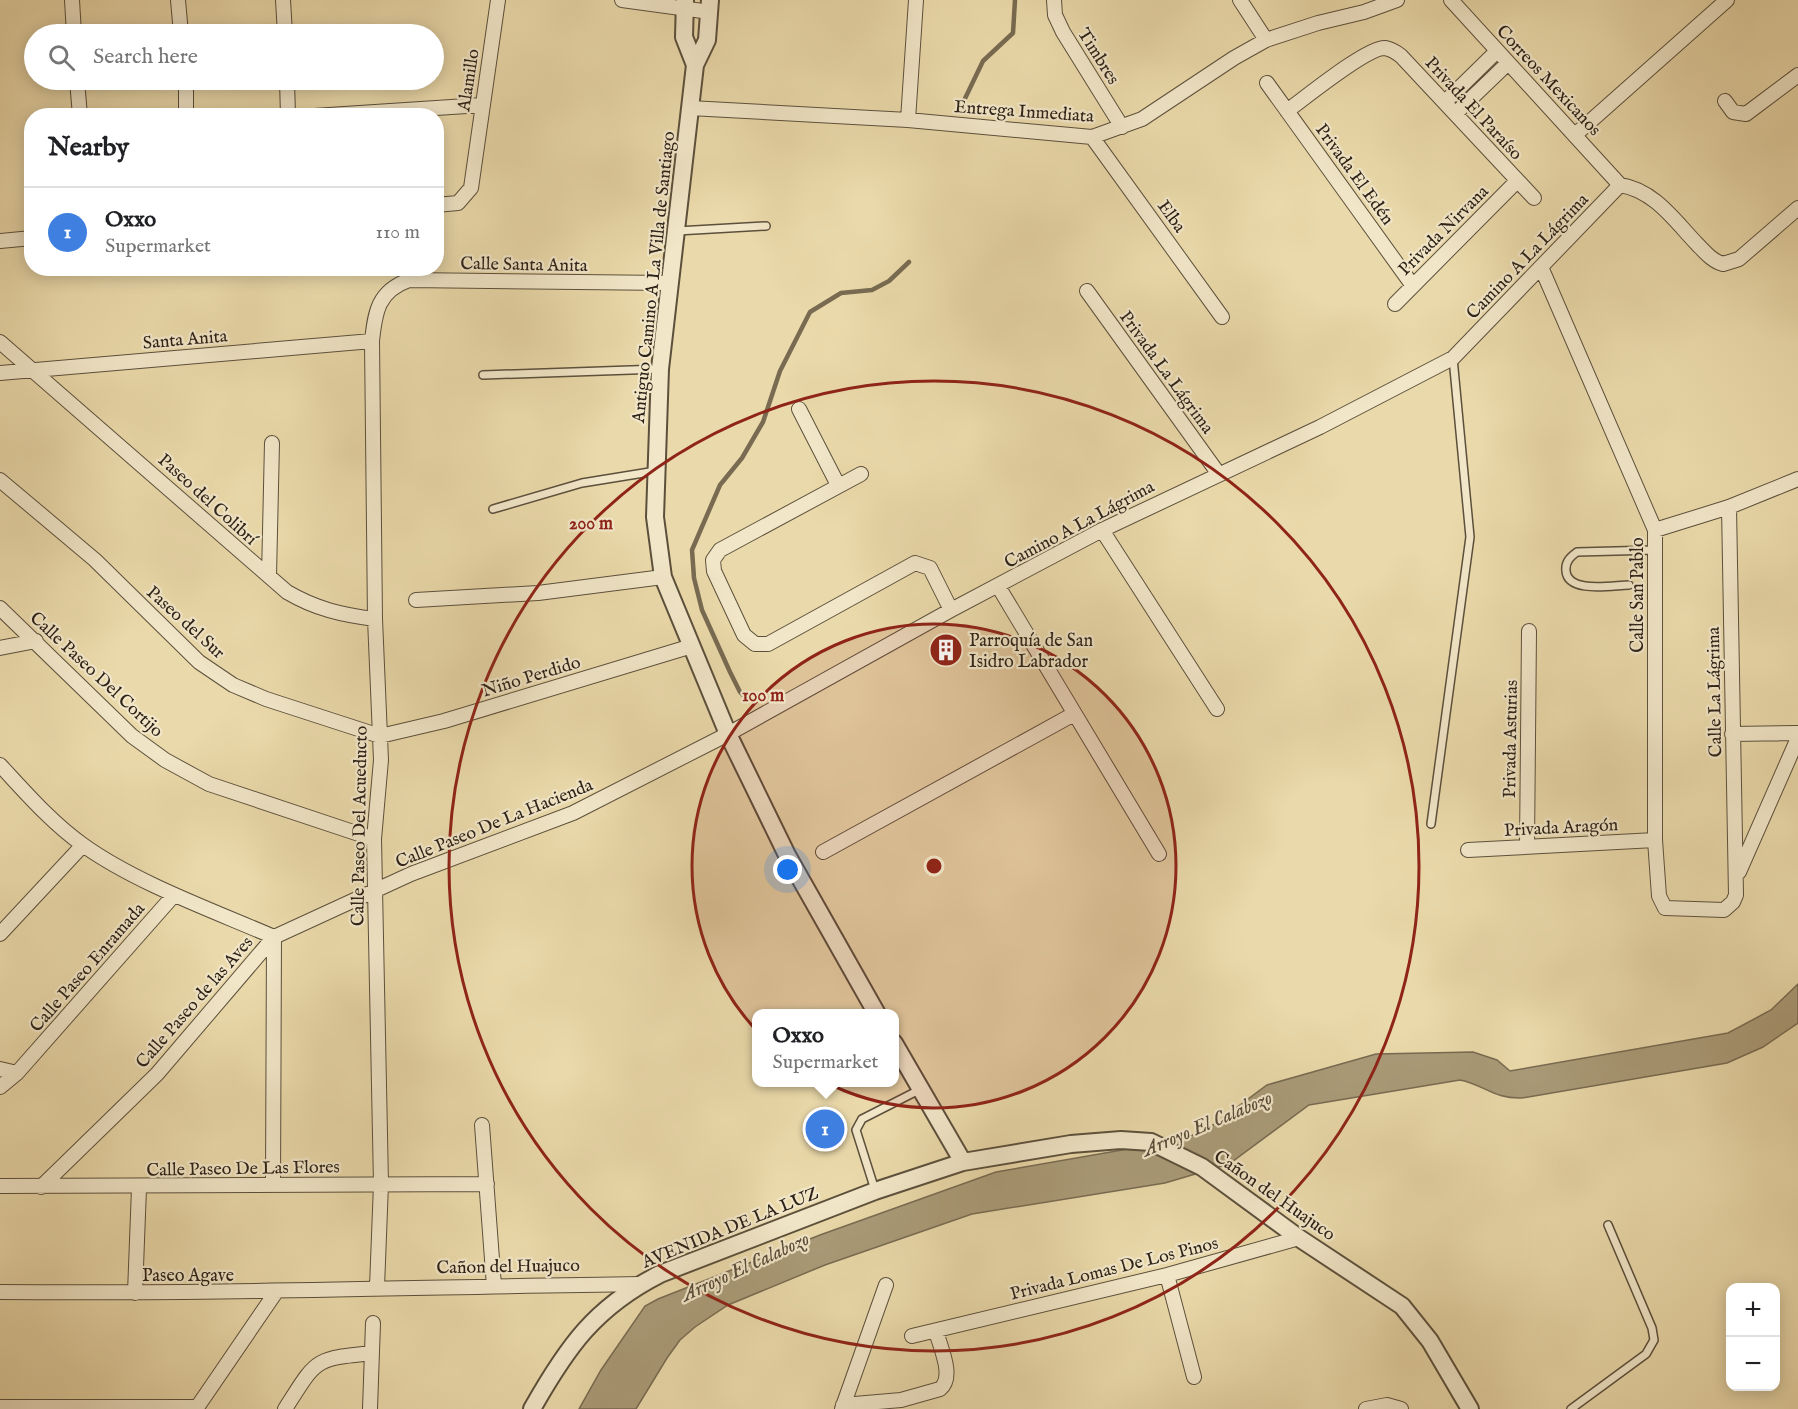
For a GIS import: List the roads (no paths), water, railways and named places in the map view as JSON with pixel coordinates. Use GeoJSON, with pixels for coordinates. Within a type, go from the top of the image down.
{"type":"FeatureCollection","features":[{"type":"Feature","properties":{"kind":"street"},"geometry":{"type":"LineString","coordinates":[[72,0],[73,24]]}},
{"type":"Feature","properties":{"kind":"street"},"geometry":{"type":"LineString","coordinates":[[178,0],[180,24]]}},
{"type":"Feature","properties":{"kind":"street"},"geometry":{"type":"LineString","coordinates":[[283,0],[284,24]]}},
{"type":"Feature","properties":{"kind":"street","name":"Alamillo"},"geometry":{"type":"LineString","coordinates":[[444,204],[463,199],[471,188],[498,0]]}},
{"type":"Feature","properties":{"kind":"street"},"geometry":{"type":"LineString","coordinates":[[622,0],[710,6],[707,40],[695,65]]}},
{"type":"Feature","properties":{"kind":"street"},"geometry":{"type":"LineString","coordinates":[[908,120],[916,0]]}},
{"type":"Feature","properties":{"kind":"street","name":"Timbres"},"geometry":{"type":"LineString","coordinates":[[1054,0],[1055,15],[1063,32],[1122,127]]}},
{"type":"Feature","properties":{"kind":"street"},"geometry":{"type":"LineString","coordinates":[[1240,0],[1266,40]]}},
{"type":"Feature","properties":{"kind":"street","name":"Entrega Inmediata"},"geometry":{"type":"LineString","coordinates":[[690,108],[908,120],[1092,137],[1142,119],[1234,58],[1266,40],[1318,22],[1364,12],[1396,0]]}},
{"type":"Feature","properties":{"kind":"street","name":"Correos Mexicanos"},"geometry":{"type":"LineString","coordinates":[[1451,0],[1507,64],[1624,186]]}},
{"type":"Feature","properties":{"kind":"street"},"geometry":{"type":"LineString","coordinates":[[1576,134],[1727,0]]}},
{"type":"Feature","properties":{"kind":"street","name":"Antiguo Camino A La Villa de Santiago"},"geometry":{"type":"LineString","coordinates":[[685,5],[684,37],[695,65],[674,231],[660,369],[655,518],[663,577],[728,734],[787,855],[874,1009]]}},
{"type":"Feature","properties":{"kind":"street","name":"Privada El Paraíso"},"geometry":{"type":"LineString","coordinates":[[1287,111],[1365,54],[1383,48],[1401,56],[1534,198]]}},
{"type":"Feature","properties":{"kind":"street"},"geometry":{"type":"LineString","coordinates":[[1444,102],[1496,52]]}},
{"type":"Feature","properties":{"kind":"street"},"geometry":{"type":"LineString","coordinates":[[1456,113],[1507,64]]}},
{"type":"Feature","properties":{"kind":"street"},"geometry":{"type":"LineString","coordinates":[[1725,101],[1733,112],[1746,114],[1798,75]]}},
{"type":"Feature","properties":{"kind":"street","name":"Privada El Edén"},"geometry":{"type":"LineString","coordinates":[[1267,83],[1413,286]]}},
{"type":"Feature","properties":{"kind":"street"},"geometry":{"type":"LineString","coordinates":[[78,90],[79,108]]}},
{"type":"Feature","properties":{"kind":"street"},"geometry":{"type":"LineString","coordinates":[[186,90],[186,108]]}},
{"type":"Feature","properties":{"kind":"street"},"geometry":{"type":"LineString","coordinates":[[287,90],[288,108]]}},
{"type":"Feature","properties":{"kind":"street"},"geometry":{"type":"LineString","coordinates":[[436,108],[482,105]]}},
{"type":"Feature","properties":{"kind":"street","name":"Elba"},"geometry":{"type":"LineString","coordinates":[[1092,137],[1222,317]]}},
{"type":"Feature","properties":{"kind":"street","name":"Privada Nirvana"},"geometry":{"type":"LineString","coordinates":[[1395,304],[1517,181]]}},
{"type":"Feature","properties":{"kind":"street"},"geometry":{"type":"LineString","coordinates":[[1624,186],[1654,200],[1709,256],[1723,264],[1739,259],[1798,208]]}},
{"type":"Feature","properties":{"kind":"street","name":"Camino A La Lágrima"},"geometry":{"type":"LineString","coordinates":[[728,734],[951,610],[1102,530],[1218,473],[1320,427],[1454,358],[1541,267],[1624,186]]}},
{"type":"Feature","properties":{"kind":"street"},"geometry":{"type":"LineString","coordinates":[[0,241],[24,239]]}},
{"type":"Feature","properties":{"kind":"street","name":"Calle San Pablo"},"geometry":{"type":"LineString","coordinates":[[1541,267],[1655,530],[1655,840],[1659,896],[1665,908]]}},
{"type":"Feature","properties":{"kind":"street","name":"Calle Santa Anita"},"geometry":{"type":"LineString","coordinates":[[383,295],[397,284],[409,280],[669,283]]}},
{"type":"Feature","properties":{"kind":"street","name":"Privada La Lágrima"},"geometry":{"type":"LineString","coordinates":[[1087,291],[1218,473]]}},
{"type":"Feature","properties":{"kind":"street","name":"Calle Paseo Del Acueducto"},"geometry":{"type":"LineString","coordinates":[[377,1287],[381,1184],[374,840],[381,760],[375,620],[372,342],[374,314],[383,295]]}},
{"type":"Feature","properties":{"kind":"street","name":"Paseo del Colibrí"},"geometry":{"type":"LineString","coordinates":[[0,342],[35,370],[287,592],[311,606],[337,614],[375,620]]}},
{"type":"Feature","properties":{"kind":"street","name":"Santa Anita"},"geometry":{"type":"LineString","coordinates":[[0,373],[372,342]]}},
{"type":"Feature","properties":{"kind":"street"},"geometry":{"type":"LineString","coordinates":[[799,409],[838,485]]}},
{"type":"Feature","properties":{"kind":"street"},"geometry":{"type":"LineString","coordinates":[[268,576],[272,443]]}},
{"type":"Feature","properties":{"kind":"street"},"geometry":{"type":"LineString","coordinates":[[861,474],[720,550],[713,560],[714,571],[744,635],[754,644],[768,644],[915,563],[930,568],[951,610]]}},
{"type":"Feature","properties":{"kind":"street"},"geometry":{"type":"LineString","coordinates":[[1655,530],[1729,507],[1798,479]]}},
{"type":"Feature","properties":{"kind":"street","name":"Paseo del Sur"},"geometry":{"type":"LineString","coordinates":[[0,480],[95,560],[199,662],[225,679],[266,699],[380,736]]}},
{"type":"Feature","properties":{"kind":"street","name":"Calle La Lágrima"},"geometry":{"type":"LineString","coordinates":[[1665,908],[1724,910],[1733,902],[1737,877],[1732,734],[1729,507]]}},
{"type":"Feature","properties":{"kind":"street"},"geometry":{"type":"LineString","coordinates":[[1102,530],[1216,709]]}},
{"type":"Feature","properties":{"kind":"street"},"geometry":{"type":"LineString","coordinates":[[416,600],[538,592],[663,577]]}},
{"type":"Feature","properties":{"kind":"street"},"geometry":{"type":"LineString","coordinates":[[998,586],[1159,854]]}},
{"type":"Feature","properties":{"kind":"street","name":"Calle Paseo Del Cortijo"},"geometry":{"type":"LineString","coordinates":[[0,608],[132,736],[165,760],[209,784],[374,840]]}},
{"type":"Feature","properties":{"kind":"street","name":"Privada Asturias"},"geometry":{"type":"LineString","coordinates":[[1527,847],[1529,631]]}},
{"type":"Feature","properties":{"kind":"street"},"geometry":{"type":"LineString","coordinates":[[0,648],[36,641]]}},
{"type":"Feature","properties":{"kind":"street","name":"Niño Perdido"},"geometry":{"type":"LineString","coordinates":[[380,736],[444,721],[692,646]]}},
{"type":"Feature","properties":{"kind":"street"},"geometry":{"type":"LineString","coordinates":[[823,852],[1074,714]]}},
{"type":"Feature","properties":{"kind":"street"},"geometry":{"type":"LineString","coordinates":[[1732,734],[1798,733]]}},
{"type":"Feature","properties":{"kind":"street","name":"Calle Paseo De La Hacienda"},"geometry":{"type":"LineString","coordinates":[[274,937],[374,893],[411,874],[573,813],[728,734]]}},
{"type":"Feature","properties":{"kind":"street","name":"Calle La Lágrima"},"geometry":{"type":"LineString","coordinates":[[1737,877],[1798,738]]}},
{"type":"Feature","properties":{"kind":"street"},"geometry":{"type":"LineString","coordinates":[[0,765],[30,798],[83,845],[174,895],[274,937]]}},
{"type":"Feature","properties":{"kind":"street","name":"Privada Aragón"},"geometry":{"type":"LineString","coordinates":[[1468,850],[1655,840]]}},
{"type":"Feature","properties":{"kind":"street"},"geometry":{"type":"LineString","coordinates":[[3,924],[83,845]]}},
{"type":"Feature","properties":{"kind":"street","name":"Calle Paseo Enramada"},"geometry":{"type":"LineString","coordinates":[[0,1087],[17,1073],[174,895]]}},
{"type":"Feature","properties":{"kind":"street","name":"Calle Paseo de las Aves"},"geometry":{"type":"LineString","coordinates":[[273,1185],[274,937]]}},
{"type":"Feature","properties":{"kind":"street","name":"Calle Paseo de las Aves"},"geometry":{"type":"LineString","coordinates":[[40,1187],[157,1074],[274,937]]}},
{"type":"Feature","properties":{"kind":"street"},"geometry":{"type":"LineString","coordinates":[[899,1052],[963,1162]]}},
{"type":"Feature","properties":{"kind":"street"},"geometry":{"type":"LineString","coordinates":[[0,1069],[17,1073]]}},
{"type":"Feature","properties":{"kind":"street"},"geometry":{"type":"LineString","coordinates":[[483,1125],[494,1286]]}},
{"type":"Feature","properties":{"kind":"street","name":"Cañon del Huajuco"},"geometry":{"type":"LineString","coordinates":[[994,1155],[1099,1141],[1151,1142],[1202,1167],[1299,1238],[1402,1306],[1430,1341],[1470,1409]]}},
{"type":"Feature","properties":{"kind":"street","name":"AVENIDA DE LA LUZ"},"geometry":{"type":"LineString","coordinates":[[532,1409],[577,1340],[599,1313],[639,1284],[875,1191],[963,1162],[994,1155]]}},
{"type":"Feature","properties":{"kind":"street","name":"Calle Paseo De Las Flores"},"geometry":{"type":"LineString","coordinates":[[0,1186],[139,1188],[487,1184]]}},
{"type":"Feature","properties":{"kind":"street"},"geometry":{"type":"LineString","coordinates":[[135,1293],[139,1188]]}},
{"type":"Feature","properties":{"kind":"street","name":"Privada Lomas De Los Pinos"},"geometry":{"type":"LineString","coordinates":[[912,1336],[1167,1275],[1299,1238]]}},
{"type":"Feature","properties":{"kind":"street"},"geometry":{"type":"LineString","coordinates":[[1167,1275],[1194,1377]]}},
{"type":"Feature","properties":{"kind":"street","name":"Cañon del Huajuco"},"geometry":{"type":"LineString","coordinates":[[377,1287],[639,1284]]}},
{"type":"Feature","properties":{"kind":"street"},"geometry":{"type":"LineString","coordinates":[[886,1285],[843,1407],[901,1400],[940,1389],[945,1385],[947,1374],[936,1331]]}},
{"type":"Feature","properties":{"kind":"street","name":"Paseo Agave"},"geometry":{"type":"LineString","coordinates":[[0,1292],[276,1292],[377,1287]]}},
{"type":"Feature","properties":{"kind":"street"},"geometry":{"type":"LineString","coordinates":[[0,1407],[197,1408],[276,1292]]}},
{"type":"Feature","properties":{"kind":"street"},"geometry":{"type":"LineString","coordinates":[[370,1409],[373,1323]]}},
{"type":"Feature","properties":{"kind":"street"},"geometry":{"type":"LineString","coordinates":[[285,1409],[307,1374],[320,1362],[329,1357],[372,1353]]}},
{"type":"Feature","properties":{"kind":"street"},"geometry":{"type":"LineString","coordinates":[[1366,1409],[1387,1406],[1401,1409]]}},
{"type":"Feature","properties":{"kind":"lane"},"geometry":{"type":"LineString","coordinates":[[674,231],[766,226]]}},
{"type":"Feature","properties":{"kind":"lane"},"geometry":{"type":"LineString","coordinates":[[1431,824],[1470,537],[1454,358]]}},
{"type":"Feature","properties":{"kind":"lane"},"geometry":{"type":"LineString","coordinates":[[483,375],[660,369]]}},
{"type":"Feature","properties":{"kind":"lane"},"geometry":{"type":"LineString","coordinates":[[493,509],[582,483],[656,471]]}},
{"type":"Feature","properties":{"kind":"lane"},"geometry":{"type":"LineString","coordinates":[[1629,585],[1580,586],[1567,576],[1566,567],[1570,557],[1577,552],[1655,550]]}},
{"type":"Feature","properties":{"kind":"lane"},"geometry":{"type":"LineString","coordinates":[[875,1191],[856,1130],[858,1125],[862,1119],[921,1089]]}},
{"type":"Feature","properties":{"kind":"lane"},"geometry":{"type":"LineString","coordinates":[[1571,1409],[1646,1354],[1654,1340],[1652,1328],[1608,1225]]}},
{"type":"Feature","properties":{"kind":"water","name":"Arroyo El Calabozo"},"geometry":{"type":"Polygon","coordinates":[[[1798,984],[1798,1023],[1763,1047],[1727,1063],[1522,1098],[1496,1094],[1460,1080],[1309,1105],[1229,1164],[1165,1183],[972,1214],[825,1265],[728,1305],[695,1327],[680,1340],[667,1358],[636,1409],[579,1409],[601,1370],[645,1306],[820,1235],[996,1172],[1185,1139],[1213,1125],[1267,1085],[1376,1054],[1473,1052],[1497,1060],[1510,1071],[1728,1033],[1771,1010],[1798,984]]]}},
{"type":"Feature","properties":{"kind":"waterway"},"geometry":{"type":"LineString","coordinates":[[959,111],[983,61],[1013,33],[1015,0]]}},
{"type":"Feature","properties":{"kind":"waterway"},"geometry":{"type":"LineString","coordinates":[[747,699],[740,692],[702,610],[694,578],[692,550],[720,485],[742,458],[763,422],[780,371],[810,312],[841,293],[872,290],[889,281],[909,262]]}},
{"type":"Feature","properties":{"kind":"place","name":"Parroquía de San Isidro Labrador"},"geometry":{"type":"Point","coordinates":[946,650]}},
{"type":"Feature","properties":{"kind":"place","name":"Oxxo"},"geometry":{"type":"Point","coordinates":[825,1129]}}]}
